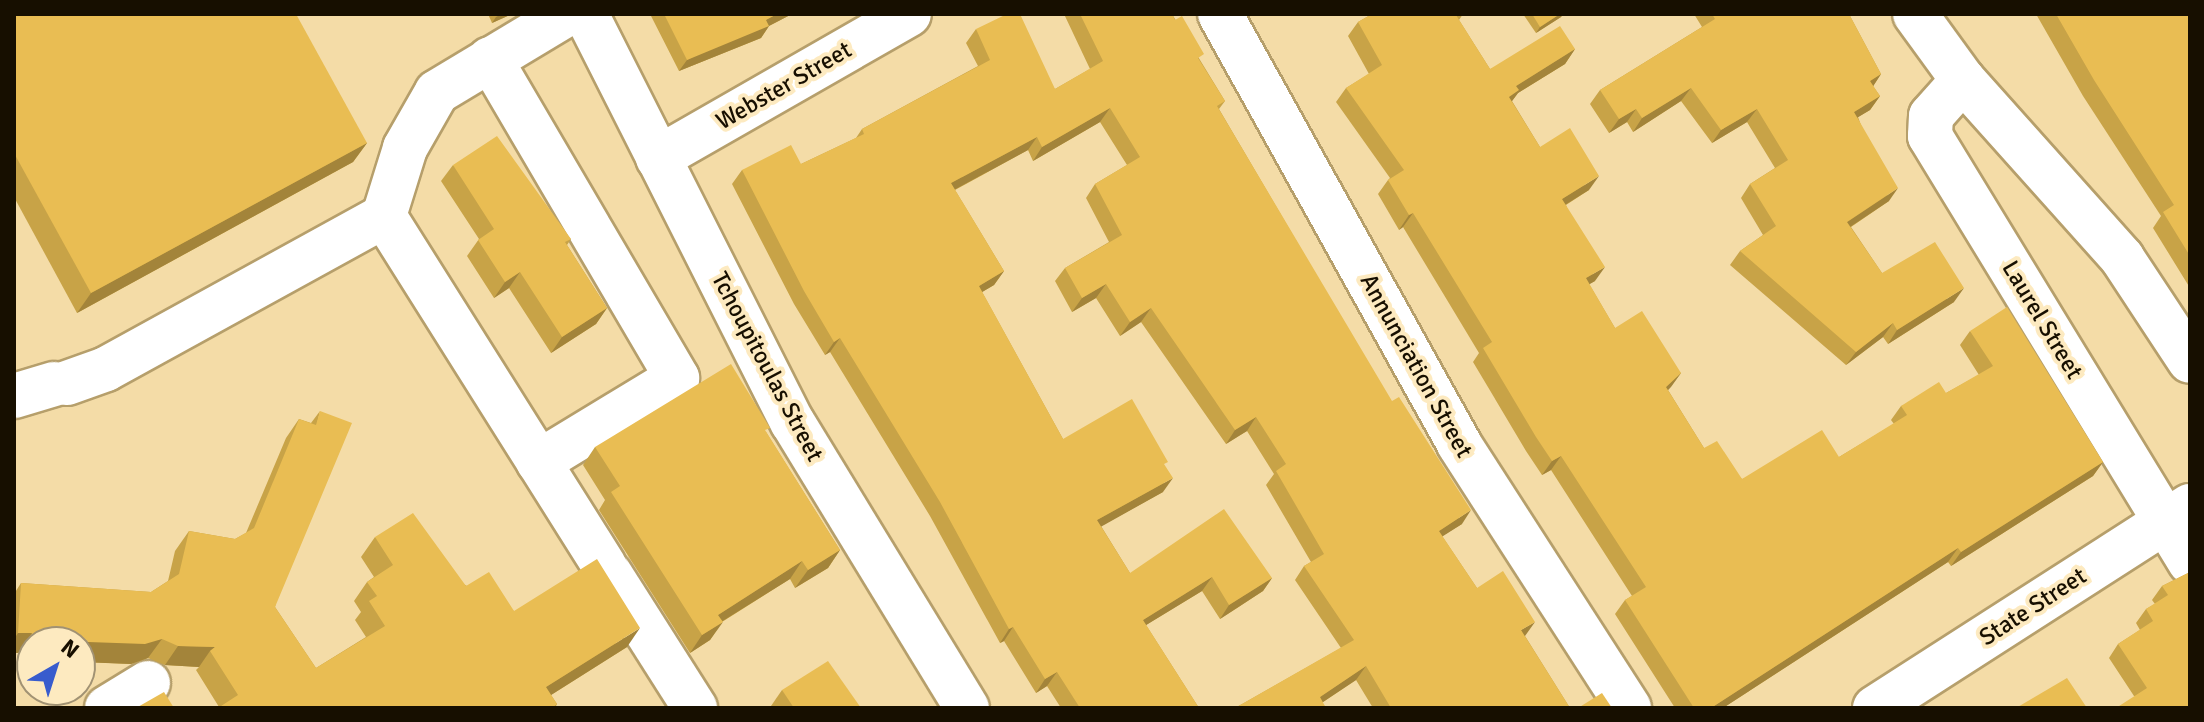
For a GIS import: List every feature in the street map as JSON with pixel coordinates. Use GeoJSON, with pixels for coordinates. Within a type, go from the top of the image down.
{"type":"FeatureCollection","features":[{"type":"Feature","properties":{"kind":"street"},"geometry":{"type":"LineString","coordinates":[[45,388],[106,369],[384,216],[405,148],[437,92],[567,14]]}},
{"type":"Feature","properties":{"kind":"street","name":"Tchoupitoulas Street"},"geometry":{"type":"LineString","coordinates":[[586,14],[793,423],[967,708]]}},
{"type":"Feature","properties":{"kind":"street","name":"Webster Street"},"geometry":{"type":"LineString","coordinates":[[658,158],[909,14]]}},
{"type":"Feature","properties":{"kind":"street","name":"Annunciation Street"},"geometry":{"type":"LineString","coordinates":[[1220,14],[1459,444],[1629,708]]}},
{"type":"Feature","properties":{"kind":"street"},"geometry":{"type":"LineString","coordinates":[[1915,14],[1963,80],[2122,258],[2190,361]]}},
{"type":"Feature","properties":{"kind":"street"},"geometry":{"type":"LineString","coordinates":[[490,59],[677,378],[539,462]]}},
{"type":"Feature","properties":{"kind":"street","name":"Laurel Street"},"geometry":{"type":"LineString","coordinates":[[1963,80],[1931,116],[1930,136],[2177,514],[2190,562]]}},
{"type":"Feature","properties":{"kind":"street"},"geometry":{"type":"LineString","coordinates":[[384,216],[695,708]]}},
{"type":"Feature","properties":{"kind":"street","name":"State Street"},"geometry":{"type":"LineString","coordinates":[[1875,708],[2177,514]]}},
{"type":"Feature","properties":{"kind":"street"},"geometry":{"type":"LineString","coordinates":[[107,708],[148,683]]}},
{"type":"Feature","properties":{"kind":"building"},"geometry":{"type":"Polygon","coordinates":[[[14,14],[296,14],[367,143],[91,293],[14,153],[14,14]]]}},
{"type":"Feature","properties":{"kind":"building"},"geometry":{"type":"Polygon","coordinates":[[[664,14],[777,14],[766,20],[769,26],[687,60],[664,14]]]}},
{"type":"Feature","properties":{"kind":"building"},"geometry":{"type":"Polygon","coordinates":[[[1007,14],[1020,14],[1055,89],[1103,61],[1080,14],[1172,14],[1175,20],[1182,16],[1204,54],[1198,58],[1225,101],[1217,106],[1392,401],[1399,397],[1471,510],[1439,531],[1477,588],[1503,571],[1535,622],[1521,630],[1570,708],[1391,708],[1366,666],[1320,697],[1326,708],[1235,708],[1354,640],[1304,566],[1324,554],[1276,471],[1286,464],[1256,417],[1235,430],[1151,308],[1130,322],[1106,284],[1082,298],[1065,268],[1122,235],[1095,184],[1140,157],[1110,108],[1042,147],[1037,137],[951,183],[1004,271],[979,286],[1063,439],[1132,399],[1168,462],[1164,464],[1173,478],[1097,520],[1130,573],[1224,509],[1272,578],[1229,605],[1212,577],[1143,620],[1199,708],[1080,708],[1057,672],[1045,679],[1013,627],[1009,629],[940,502],[840,338],[834,342],[742,170],[791,145],[801,164],[864,134],[862,129],[990,60],[976,29],[1007,14]]]}},
{"type":"Feature","properties":{"kind":"building"},"geometry":{"type":"Polygon","coordinates":[[[1372,14],[1457,14],[1490,69],[1560,26],[1575,49],[1516,86],[1519,90],[1509,97],[1540,147],[1570,128],[1599,176],[1562,199],[1605,267],[1586,278],[1615,328],[1642,311],[1681,373],[1666,387],[1704,448],[1717,441],[1742,479],[1822,430],[1839,457],[1907,415],[1901,406],[1939,382],[1946,393],[1993,366],[1970,331],[2007,307],[2103,462],[1961,552],[1958,548],[1711,708],[1694,708],[1625,600],[1646,587],[1561,456],[1552,461],[1536,437],[1483,348],[1492,342],[1413,213],[1409,215],[1388,180],[1404,170],[1346,88],[1382,65],[1358,22],[1372,14]]]}},
{"type":"Feature","properties":{"kind":"building"},"geometry":{"type":"Polygon","coordinates":[[[1532,14],[1560,14],[1540,27],[1532,14]]]}},
{"type":"Feature","properties":{"kind":"building"},"geometry":{"type":"Polygon","coordinates":[[[1712,14],[1849,14],[1881,74],[1870,81],[1880,96],[1854,112],[1898,188],[1847,222],[1882,273],[1935,242],[1964,288],[1897,330],[1893,323],[1856,352],[1740,251],[1776,226],[1750,184],[1788,160],[1757,109],[1721,130],[1691,88],[1642,118],[1636,109],[1619,119],[1600,90],[1715,19],[1712,14]]]}},
{"type":"Feature","properties":{"kind":"building"},"geometry":{"type":"Polygon","coordinates":[[[2056,14],[2190,14],[2190,256],[2163,212],[2174,205],[2056,14]]]}},
{"type":"Feature","properties":{"kind":"building"},"geometry":{"type":"Polygon","coordinates":[[[497,136],[571,239],[565,242],[607,308],[562,337],[520,272],[505,282],[478,240],[494,229],[453,165],[497,136]]]}},
{"type":"Feature","properties":{"kind":"building"},"geometry":{"type":"Polygon","coordinates":[[[731,364],[770,428],[765,430],[840,550],[808,570],[802,561],[718,615],[723,622],[702,635],[611,492],[620,486],[595,447],[731,364]]]}},
{"type":"Feature","properties":{"kind":"building"},"geometry":{"type":"Polygon","coordinates":[[[320,411],[352,423],[275,607],[316,668],[385,626],[369,601],[377,596],[367,582],[393,565],[375,537],[413,513],[466,586],[489,572],[514,611],[597,559],[640,628],[546,687],[557,704],[552,708],[218,708],[238,695],[210,651],[215,647],[178,646],[162,639],[145,644],[96,642],[96,626],[18,626],[21,583],[151,592],[179,574],[189,531],[235,539],[254,528],[299,419],[316,425],[320,411]]]}},
{"type":"Feature","properties":{"kind":"building"},"geometry":{"type":"Polygon","coordinates":[[[2190,572],[2190,708],[2116,708],[2147,688],[2118,644],[2153,621],[2146,609],[2168,595],[2162,586],[2190,572]]]}},
{"type":"Feature","properties":{"kind":"building"},"geometry":{"type":"Polygon","coordinates":[[[828,661],[861,708],[794,708],[782,690],[828,661]]]}},
{"type":"Feature","properties":{"kind":"building"},"geometry":{"type":"Polygon","coordinates":[[[2067,678],[2087,708],[2016,708],[2067,678]]]}},
{"type":"Feature","properties":{"kind":"building"},"geometry":{"type":"Polygon","coordinates":[[[164,692],[174,708],[136,708],[164,692]]]}},
{"type":"Feature","properties":{"kind":"building"},"geometry":{"type":"Polygon","coordinates":[[[1602,693],[1612,708],[1578,708],[1602,693]]]}}]}
